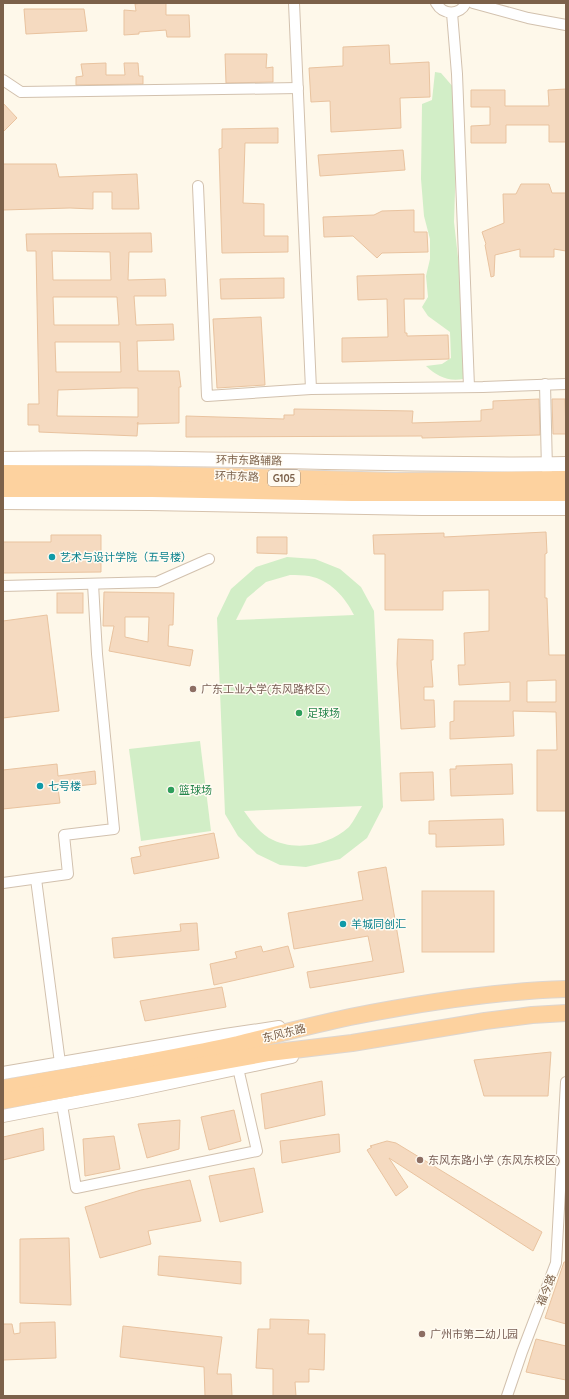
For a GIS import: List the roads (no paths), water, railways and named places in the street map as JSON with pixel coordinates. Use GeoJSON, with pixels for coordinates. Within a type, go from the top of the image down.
{"type":"FeatureCollection","features":[{"type":"Feature","properties":{"kind":"highway","name":"环市东路"},"geometry":{"type":"LineString","coordinates":[[3,473],[144,474],[396,481],[547,472],[566,480]]}},
{"type":"Feature","properties":{"kind":"highway","name":"环市东路"},"geometry":{"type":"LineString","coordinates":[[3,489],[160,489],[352,493],[566,493]]}},
{"type":"Feature","properties":{"kind":"highway","name":"东风东路"},"geometry":{"type":"LineString","coordinates":[[3,1088],[228,1046],[349,1017],[492,994],[566,989]]}},
{"type":"Feature","properties":{"kind":"highway","name":"东风东路"},"geometry":{"type":"LineString","coordinates":[[3,1101],[239,1058],[352,1043],[485,1021],[532,1015],[566,1013]]}},
{"type":"Feature","properties":{"kind":"main road","name":"环市东路辅路"},"geometry":{"type":"LineString","coordinates":[[3,459],[118,458],[435,464],[547,472],[566,464]]}},
{"type":"Feature","properties":{"kind":"main road"},"geometry":{"type":"LineString","coordinates":[[3,502],[422,508],[566,508]]}},
{"type":"Feature","properties":{"kind":"street"},"geometry":{"type":"LineString","coordinates":[[294,3],[311,389]]}},
{"type":"Feature","properties":{"kind":"street"},"geometry":{"type":"LineString","coordinates":[[436,3],[442,10],[452,13],[461,9],[466,3]]}},
{"type":"Feature","properties":{"kind":"street"},"geometry":{"type":"LineString","coordinates":[[472,3],[528,18],[566,25]]}},
{"type":"Feature","properties":{"kind":"street"},"geometry":{"type":"LineString","coordinates":[[452,13],[457,82],[469,387]]}},
{"type":"Feature","properties":{"kind":"street"},"geometry":{"type":"LineString","coordinates":[[3,80],[21,92],[298,88]]}},
{"type":"Feature","properties":{"kind":"street"},"geometry":{"type":"LineString","coordinates":[[198,186],[207,396],[311,389],[566,384]]}},
{"type":"Feature","properties":{"kind":"street"},"geometry":{"type":"LineString","coordinates":[[545,384],[547,472]]}},
{"type":"Feature","properties":{"kind":"street"},"geometry":{"type":"LineString","coordinates":[[3,586],[157,582],[209,559]]}},
{"type":"Feature","properties":{"kind":"street"},"geometry":{"type":"LineString","coordinates":[[3,883],[68,874],[64,835],[114,829],[97,654],[93,584]]}},
{"type":"Feature","properties":{"kind":"street"},"geometry":{"type":"LineString","coordinates":[[36,879],[60,1063]]}},
{"type":"Feature","properties":{"kind":"street"},"geometry":{"type":"LineString","coordinates":[[3,1073],[225,1035],[349,1017]]}},
{"type":"Feature","properties":{"kind":"street"},"geometry":{"type":"LineString","coordinates":[[3,1116],[352,1043]]}},
{"type":"Feature","properties":{"kind":"street"},"geometry":{"type":"LineString","coordinates":[[62,1104],[76,1188],[256,1151],[238,1068]]}},
{"type":"Feature","properties":{"kind":"street","name":"福今路"},"geometry":{"type":"LineString","coordinates":[[507,1396],[556,1263],[566,1082]]}},
{"type":"Feature","properties":{"kind":"place","name":"艺术与设计学院（五号楼）"},"geometry":{"type":"Point","coordinates":[52,557]}},
{"type":"Feature","properties":{"kind":"place","name":"广东工业大学(东风路校区)"},"geometry":{"type":"Point","coordinates":[193,689]}},
{"type":"Feature","properties":{"kind":"place","name":"足球场"},"geometry":{"type":"Point","coordinates":[299,713]}},
{"type":"Feature","properties":{"kind":"place","name":"七号楼"},"geometry":{"type":"Point","coordinates":[40,786]}},
{"type":"Feature","properties":{"kind":"place","name":"篮球场"},"geometry":{"type":"Point","coordinates":[171,790]}},
{"type":"Feature","properties":{"kind":"place","name":"羊城同创汇"},"geometry":{"type":"Point","coordinates":[343,924]}},
{"type":"Feature","properties":{"kind":"place","name":"东风东路小学 (东风东校区)"},"geometry":{"type":"Point","coordinates":[420,1160]}},
{"type":"Feature","properties":{"kind":"place","name":"广州市第二幼儿园"},"geometry":{"type":"Point","coordinates":[422,1334]}}]}
